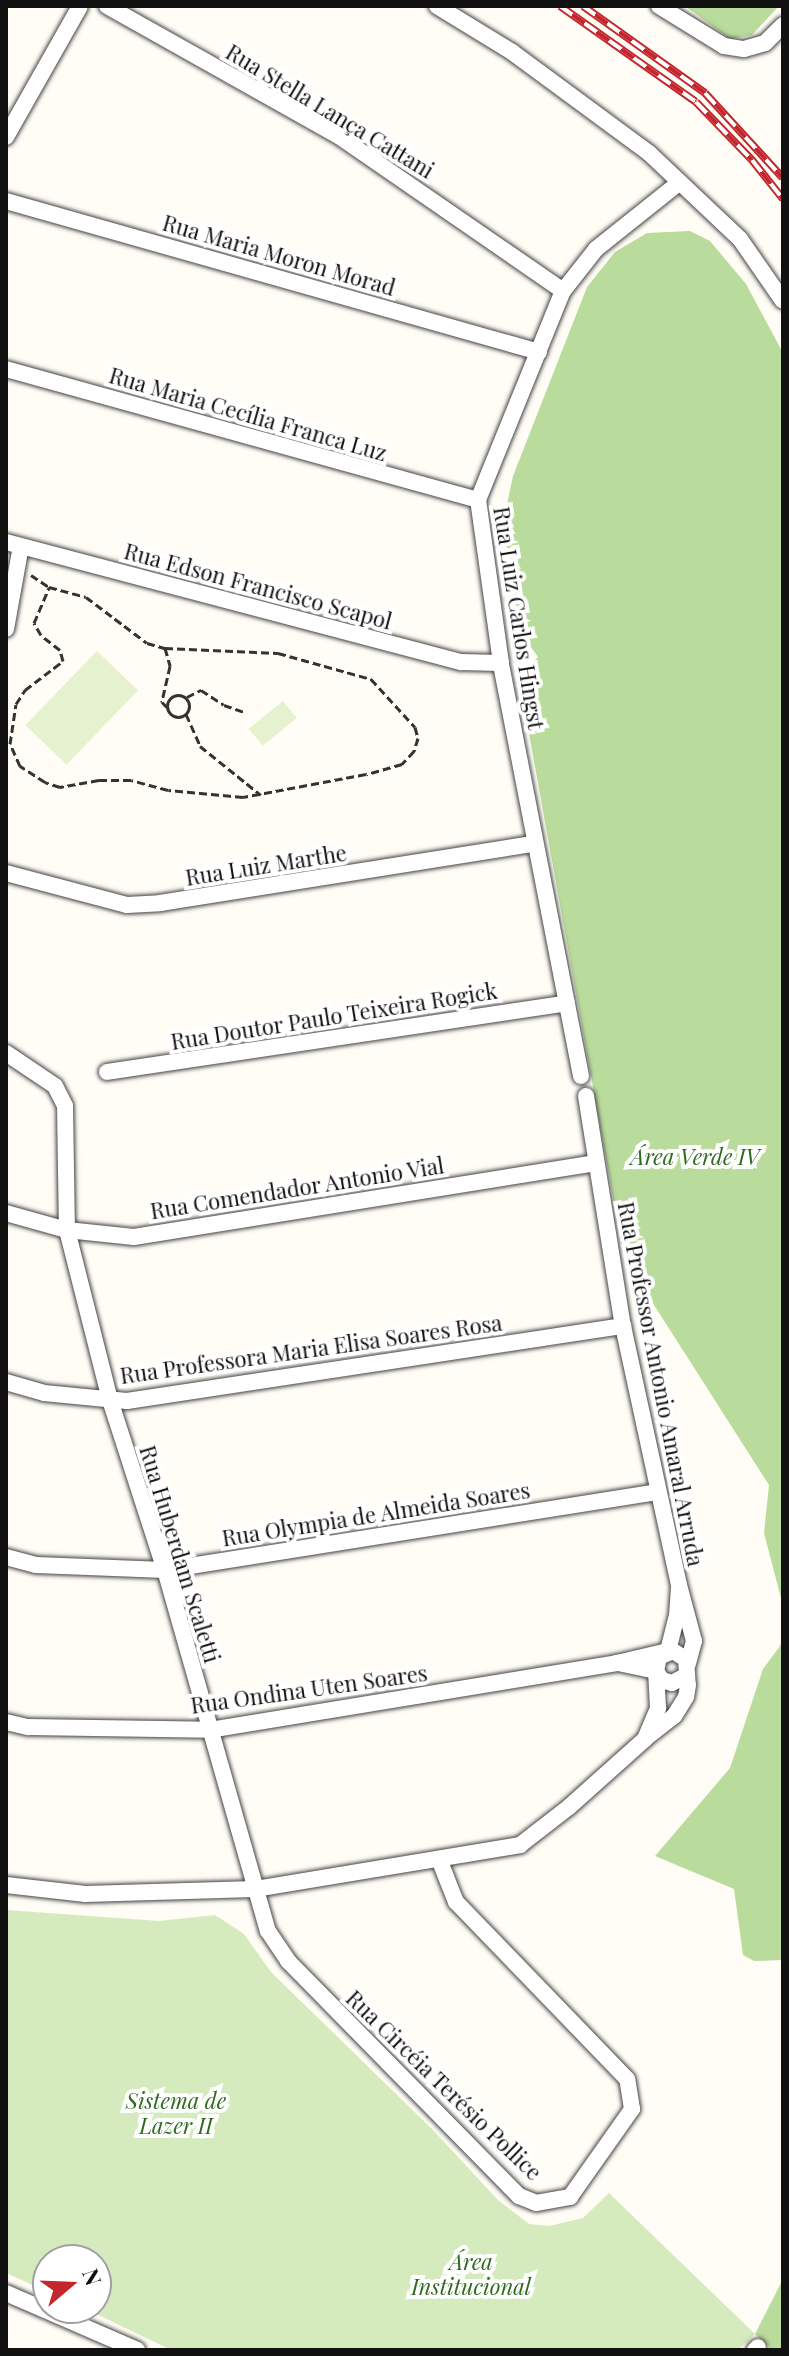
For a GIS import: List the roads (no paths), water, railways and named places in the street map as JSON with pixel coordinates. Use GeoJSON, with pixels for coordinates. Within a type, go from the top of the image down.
{"type":"FeatureCollection","features":[{"type":"Feature","properties":{"kind":"street"},"geometry":{"type":"LineString","coordinates":[[6,137],[80,6]]}},
{"type":"Feature","properties":{"kind":"street","name":"Rua Stella Lança Cattani"},"geometry":{"type":"LineString","coordinates":[[107,6],[340,137],[563,291]]}},
{"type":"Feature","properties":{"kind":"street"},"geometry":{"type":"LineString","coordinates":[[437,6],[512,52],[649,153],[740,239],[783,301]]}},
{"type":"Feature","properties":{"kind":"street"},"geometry":{"type":"LineString","coordinates":[[659,6],[724,46],[744,49],[765,43],[783,25]]}},
{"type":"Feature","properties":{"kind":"street","name":"Rua Luiz Carlos Hingst"},"geometry":{"type":"LineString","coordinates":[[581,1076],[501,663],[478,500],[563,291],[596,249],[680,182]]}},
{"type":"Feature","properties":{"kind":"street","name":"Rua Maria Moron Morad"},"geometry":{"type":"LineString","coordinates":[[6,201],[539,352]]}},
{"type":"Feature","properties":{"kind":"street","name":"Rua Maria Cecília Franca Luz"},"geometry":{"type":"LineString","coordinates":[[6,369],[478,500]]}},
{"type":"Feature","properties":{"kind":"street"},"geometry":{"type":"LineString","coordinates":[[6,629],[18,567],[14,544]]}},
{"type":"Feature","properties":{"kind":"street","name":"Rua Edson Francisco Scapol"},"geometry":{"type":"LineString","coordinates":[[14,544],[461,662],[501,663]]}},
{"type":"Feature","properties":{"kind":"street","name":"Rua Luiz Marthe"},"geometry":{"type":"LineString","coordinates":[[6,873],[127,905],[189,899],[534,844]]}},
{"type":"Feature","properties":{"kind":"street","name":"Rua Doutor Paulo Teixeira Rogick"},"geometry":{"type":"LineString","coordinates":[[107,1072],[567,1003]]}},
{"type":"Feature","properties":{"kind":"street","name":"Rua Huberdam Scaletti"},"geometry":{"type":"LineString","coordinates":[[6,1053],[55,1086],[65,1106],[67,1230],[110,1400],[165,1570],[255,1889]]}},
{"type":"Feature","properties":{"kind":"street","name":"Rua Professor Antonio Amaral Arruda"},"geometry":{"type":"LineString","coordinates":[[586,1096],[623,1326],[657,1492],[694,1641],[687,1670],[686,1697],[674,1716],[645,1739]]}},
{"type":"Feature","properties":{"kind":"street","name":"Rua Comendador Antonio Vial"},"geometry":{"type":"LineString","coordinates":[[6,1213],[67,1230],[134,1237],[596,1163]]}},
{"type":"Feature","properties":{"kind":"street","name":"Rua Professora Maria Elisa Soares Rosa"},"geometry":{"type":"LineString","coordinates":[[6,1382],[44,1393],[127,1401],[623,1326]]}},
{"type":"Feature","properties":{"kind":"street","name":"Rua Olympia de Almeida Soares"},"geometry":{"type":"LineString","coordinates":[[6,1557],[36,1565],[165,1570],[657,1492]]}},
{"type":"Feature","properties":{"kind":"street"},"geometry":{"type":"LineString","coordinates":[[6,1885],[85,1894],[255,1889],[520,1845],[551,1823],[645,1739],[658,1708],[657,1661],[668,1651],[677,1616],[679,1585]]}},
{"type":"Feature","properties":{"kind":"street"},"geometry":{"type":"LineString","coordinates":[[617,1663],[656,1671],[662,1680],[672,1683],[687,1670],[682,1654],[668,1651]]}},
{"type":"Feature","properties":{"kind":"street","name":"Rua Ondina Uten Soares"},"geometry":{"type":"LineString","coordinates":[[6,1722],[28,1727],[209,1730],[617,1663],[668,1651]]}},
{"type":"Feature","properties":{"kind":"street","name":"Rua Circéia Terésio Pollice"},"geometry":{"type":"LineString","coordinates":[[255,1889],[268,1931],[288,1961],[519,2196],[536,2203],[570,2197],[632,2109],[627,2079],[456,1902],[439,1859]]}},
{"type":"Feature","properties":{"kind":"street"},"geometry":{"type":"LineString","coordinates":[[8,2298],[137,2350]]}},
{"type":"Feature","properties":{"kind":"railway"},"geometry":{"type":"LineString","coordinates":[[560,6],[696,102],[752,160],[783,199]]}},
{"type":"Feature","properties":{"kind":"railway"},"geometry":{"type":"LineString","coordinates":[[583,6],[705,93],[783,178]]}},
{"type":"Feature","properties":{"kind":"park label","name":"Área Verde IV"},"geometry":{"type":"Point","coordinates":[695,1157]}},
{"type":"Feature","properties":{"kind":"park label","name":"Sistema de Lazer II"},"geometry":{"type":"Point","coordinates":[176,2112]}},
{"type":"Feature","properties":{"kind":"park label","name":"Área Institucional"},"geometry":{"type":"Point","coordinates":[471,2274]}}]}
